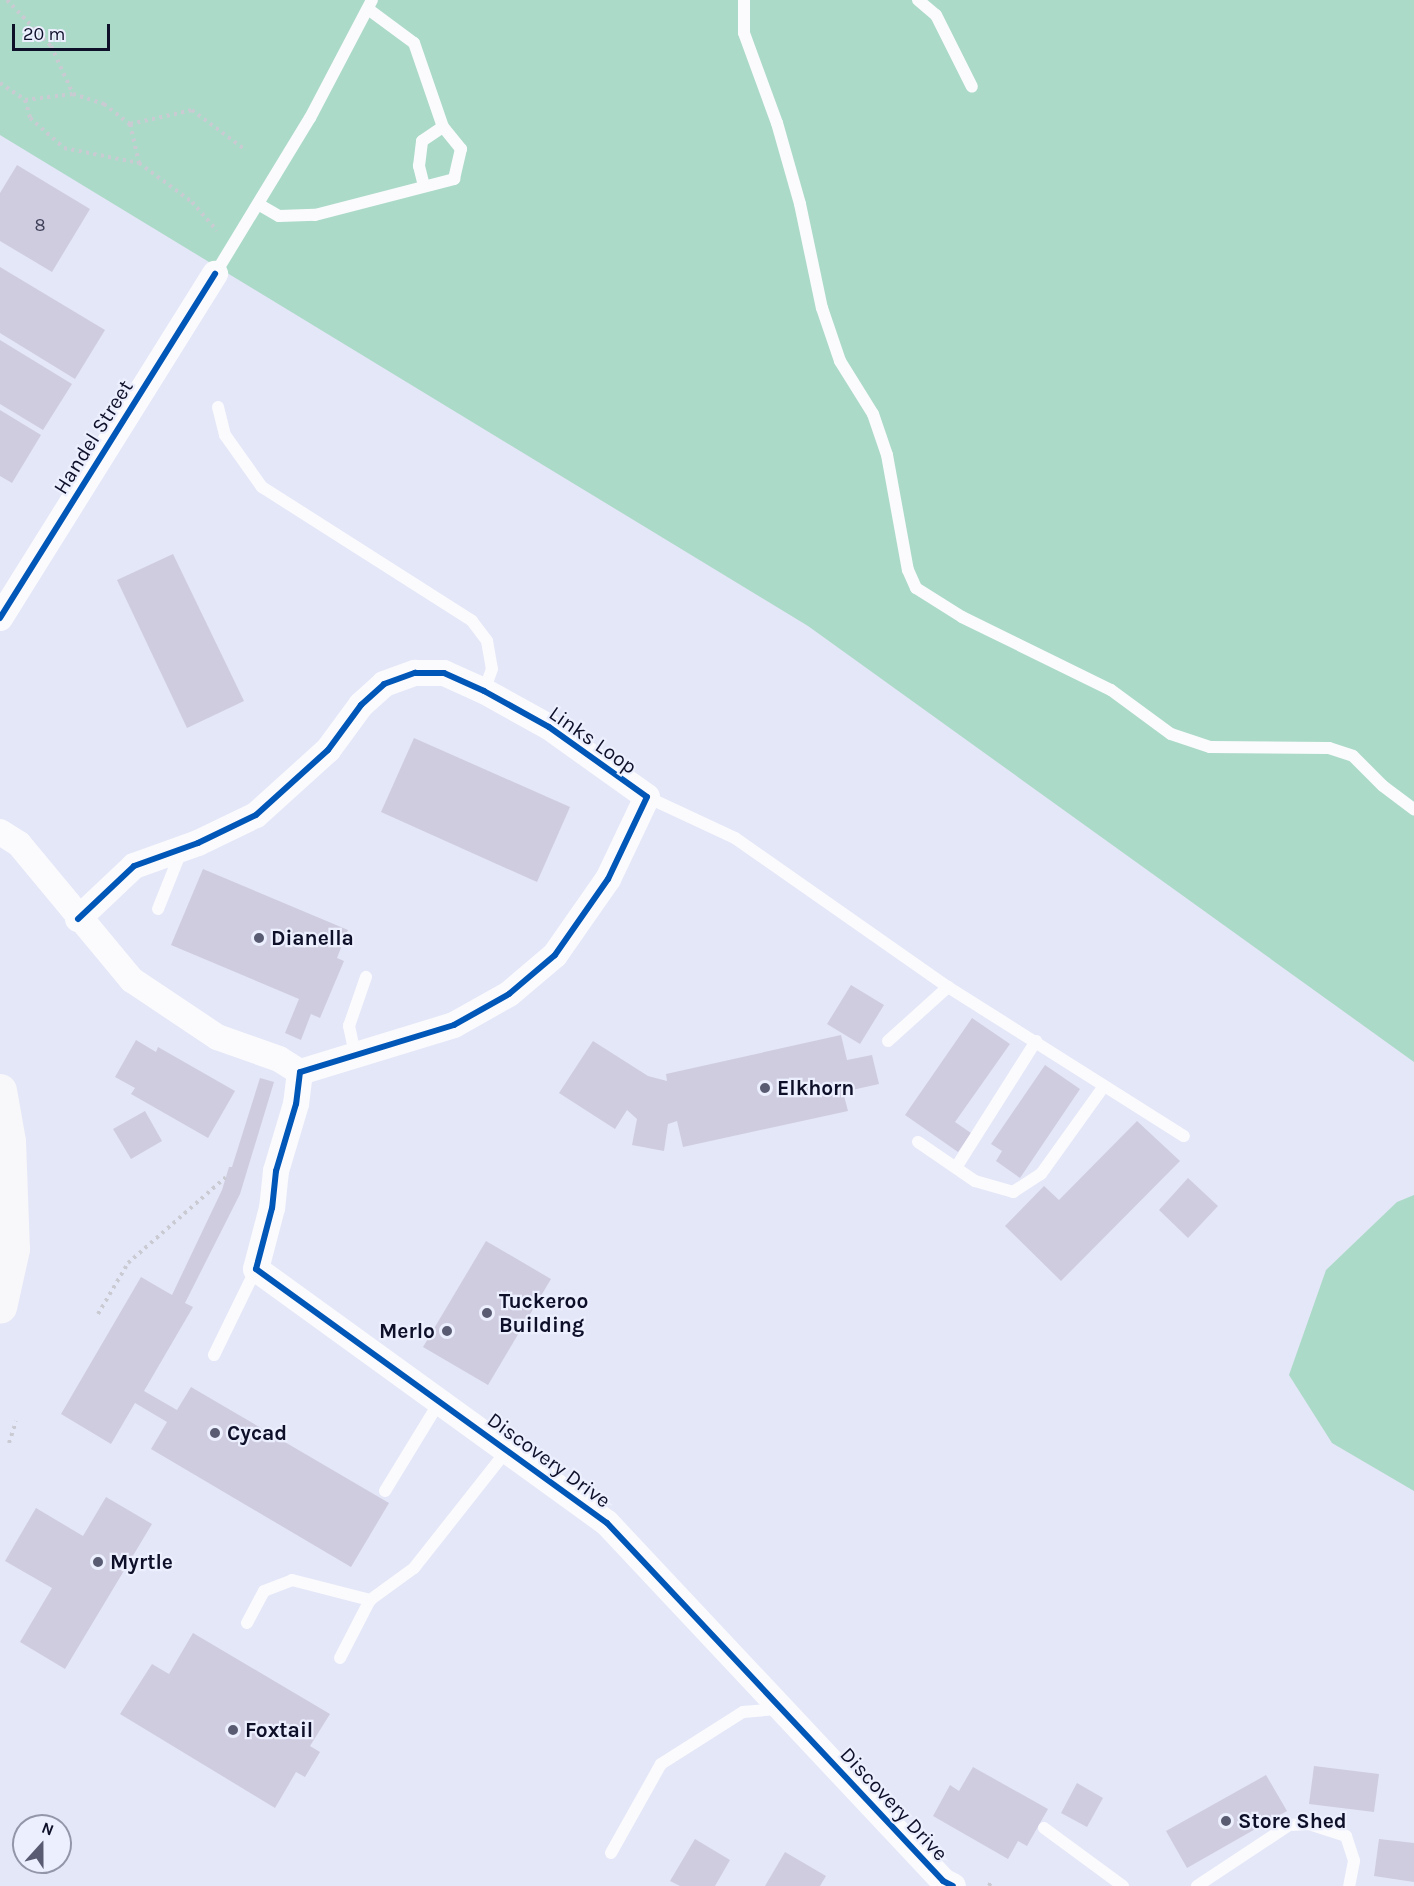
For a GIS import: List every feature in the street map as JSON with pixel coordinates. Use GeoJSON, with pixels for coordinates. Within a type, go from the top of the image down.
{"type":"FeatureCollection","features":[{"type":"Feature","properties":{"kind":"street","name":"Handel Street"},"geometry":{"type":"LineString","coordinates":[[0,618],[214,273]]}},
{"type":"Feature","properties":{"kind":"street","name":"Links Loop"},"geometry":{"type":"LineString","coordinates":[[78,919],[134,866],[183,848],[256,815],[281,796],[328,750],[361,705],[384,684],[415,673],[444,673],[484,691],[549,727],[647,797],[608,879],[555,955],[509,994],[454,1025],[300,1072]]}},
{"type":"Feature","properties":{"kind":"street"},"geometry":{"type":"LineString","coordinates":[[0,832],[19,844],[78,919],[132,980],[217,1036],[279,1059],[300,1072],[296,1104],[276,1171],[272,1208],[256,1269]]}},
{"type":"Feature","properties":{"kind":"street"},"geometry":{"type":"LineString","coordinates":[[0,1090],[9,1141],[13,1249],[0,1306]]}},
{"type":"Feature","properties":{"kind":"street","name":"Discovery Drive"},"geometry":{"type":"LineString","coordinates":[[256,1269],[508,1448],[607,1523],[783,1708],[944,1884]]}},
{"type":"Feature","properties":{"kind":"lane"},"geometry":{"type":"LineString","coordinates":[[744,0],[744,33],[777,123],[800,204],[822,308],[840,361],[873,414],[887,455],[908,570],[916,588],[962,617],[1111,690],[1171,734],[1210,747],[1329,748],[1353,756],[1383,786],[1414,810]]}},
{"type":"Feature","properties":{"kind":"lane"},"geometry":{"type":"LineString","coordinates":[[918,0],[936,15],[972,87]]}},
{"type":"Feature","properties":{"kind":"lane"},"geometry":{"type":"LineString","coordinates":[[214,273],[310,118],[370,5],[414,43],[443,127],[461,149],[454,179],[315,215],[279,216],[258,204]]}},
{"type":"Feature","properties":{"kind":"lane"},"geometry":{"type":"LineString","coordinates":[[424,186],[419,166],[422,141],[443,127]]}},
{"type":"Feature","properties":{"kind":"lane"},"geometry":{"type":"LineString","coordinates":[[218,407],[225,435],[262,487],[472,621],[487,641],[492,669],[484,691]]}},
{"type":"Feature","properties":{"kind":"lane"},"geometry":{"type":"LineString","coordinates":[[647,797],[735,838],[948,987],[1184,1136]]}},
{"type":"Feature","properties":{"kind":"lane"},"geometry":{"type":"LineString","coordinates":[[158,909],[183,848]]}},
{"type":"Feature","properties":{"kind":"lane"},"geometry":{"type":"LineString","coordinates":[[355,1054],[349,1026],[366,977]]}},
{"type":"Feature","properties":{"kind":"lane"},"geometry":{"type":"LineString","coordinates":[[888,1041],[948,987]]}},
{"type":"Feature","properties":{"kind":"lane"},"geometry":{"type":"LineString","coordinates":[[957,1166],[1036,1041]]}},
{"type":"Feature","properties":{"kind":"lane"},"geometry":{"type":"LineString","coordinates":[[918,1142],[957,1166],[975,1181],[1013,1192],[1041,1174],[1104,1086]]}},
{"type":"Feature","properties":{"kind":"lane"},"geometry":{"type":"LineString","coordinates":[[214,1355],[256,1269]]}},
{"type":"Feature","properties":{"kind":"lane"},"geometry":{"type":"LineString","coordinates":[[385,1491],[440,1401]]}},
{"type":"Feature","properties":{"kind":"lane"},"geometry":{"type":"LineString","coordinates":[[340,1658],[370,1600],[414,1568],[508,1448]]}},
{"type":"Feature","properties":{"kind":"lane"},"geometry":{"type":"LineString","coordinates":[[247,1623],[264,1591],[292,1580],[370,1600]]}},
{"type":"Feature","properties":{"kind":"lane"},"geometry":{"type":"LineString","coordinates":[[611,1852],[661,1764],[743,1712],[783,1708]]}},
{"type":"Feature","properties":{"kind":"lane"},"geometry":{"type":"LineString","coordinates":[[1197,1886],[1289,1825],[1309,1824],[1346,1836],[1354,1861],[1349,1886]]}},
{"type":"Feature","properties":{"kind":"lane"},"geometry":{"type":"LineString","coordinates":[[1044,1828],[1124,1886]]}},
{"type":"Feature","properties":{"kind":"path"},"geometry":{"type":"LineString","coordinates":[[7,0],[51,46],[73,94]]}},
{"type":"Feature","properties":{"kind":"path"},"geometry":{"type":"LineString","coordinates":[[0,83],[25,100],[30,118],[64,148],[139,163],[192,202],[231,247]]}},
{"type":"Feature","properties":{"kind":"path"},"geometry":{"type":"LineString","coordinates":[[25,100],[73,94],[104,104],[130,124],[139,163]]}},
{"type":"Feature","properties":{"kind":"path"},"geometry":{"type":"LineString","coordinates":[[130,124],[192,110],[243,148]]}},
{"type":"Feature","properties":{"kind":"path"},"geometry":{"type":"LineString","coordinates":[[98,1314],[128,1263],[226,1177]]}},
{"type":"Feature","properties":{"kind":"path"},"geometry":{"type":"LineString","coordinates":[[9,1443],[16,1421]]}},
{"type":"Feature","properties":{"kind":"green space"},"geometry":{"type":"Polygon","coordinates":[[[0,0],[1414,0],[1414,1062],[808,626],[0,135],[0,0]]]}},
{"type":"Feature","properties":{"kind":"green space"},"geometry":{"type":"Polygon","coordinates":[[[1414,1195],[1414,1491],[1332,1443],[1289,1375],[1326,1270],[1397,1202],[1414,1195]]]}},
{"type":"Feature","properties":{"kind":"building"},"geometry":{"type":"Polygon","coordinates":[[[17,165],[90,209],[52,272],[0,241],[0,193],[17,165]]]}},
{"type":"Feature","properties":{"kind":"building"},"geometry":{"type":"Polygon","coordinates":[[[0,267],[105,330],[75,379],[0,333],[0,267]]]}},
{"type":"Feature","properties":{"kind":"building"},"geometry":{"type":"Polygon","coordinates":[[[0,340],[72,384],[43,430],[0,404],[0,340]]]}},
{"type":"Feature","properties":{"kind":"building"},"geometry":{"type":"Polygon","coordinates":[[[0,410],[41,435],[12,483],[0,476],[0,410]]]}},
{"type":"Feature","properties":{"kind":"building"},"geometry":{"type":"Polygon","coordinates":[[[173,554],[244,701],[187,728],[117,580],[173,554]]]}},
{"type":"Feature","properties":{"kind":"building"},"geometry":{"type":"Polygon","coordinates":[[[414,738],[570,807],[537,882],[381,812],[414,738]]]}},
{"type":"Feature","properties":{"kind":"building","name":"Dianella"},"geometry":{"type":"Polygon","coordinates":[[[203,869],[348,930],[337,958],[344,961],[320,1018],[311,1014],[301,1040],[285,1033],[299,999],[171,945],[203,869]]]}},
{"type":"Feature","properties":{"kind":"building"},"geometry":{"type":"Polygon","coordinates":[[[851,985],[884,1005],[860,1044],[827,1024],[851,985]]]}},
{"type":"Feature","properties":{"kind":"building"},"geometry":{"type":"Polygon","coordinates":[[[972,1018],[1010,1044],[955,1122],[971,1133],[958,1152],[905,1115],[972,1018]]]}},
{"type":"Feature","properties":{"kind":"building","name":"Elkhorn"},"geometry":{"type":"Polygon","coordinates":[[[841,1035],[847,1060],[872,1055],[879,1084],[843,1092],[848,1111],[683,1147],[677,1121],[668,1124],[664,1151],[632,1145],[637,1119],[627,1110],[615,1129],[559,1093],[593,1041],[648,1076],[667,1081],[666,1074],[841,1035]]]}},
{"type":"Feature","properties":{"kind":"building"},"geometry":{"type":"Polygon","coordinates":[[[136,1040],[156,1052],[158,1047],[235,1091],[208,1138],[131,1094],[135,1088],[115,1077],[136,1040]]]}},
{"type":"Feature","properties":{"kind":"building"},"geometry":{"type":"Polygon","coordinates":[[[1045,1065],[1080,1089],[1020,1178],[996,1161],[1002,1151],[991,1144],[1045,1065]]]}},
{"type":"Feature","properties":{"kind":"building","name":"Cycad"},"geometry":{"type":"Polygon","coordinates":[[[260,1078],[274,1082],[240,1194],[185,1303],[193,1307],[144,1391],[177,1410],[191,1387],[389,1503],[351,1567],[151,1449],[167,1422],[135,1403],[111,1444],[61,1414],[141,1277],[172,1295],[222,1190],[229,1167],[232,1167],[260,1078]]]}},
{"type":"Feature","properties":{"kind":"building"},"geometry":{"type":"Polygon","coordinates":[[[145,1111],[162,1141],[131,1159],[113,1129],[145,1111]]]}},
{"type":"Feature","properties":{"kind":"building"},"geometry":{"type":"Polygon","coordinates":[[[1137,1121],[1180,1161],[1061,1281],[1005,1226],[1044,1186],[1059,1200],[1137,1121]]]}},
{"type":"Feature","properties":{"kind":"building"},"geometry":{"type":"Polygon","coordinates":[[[1188,1178],[1218,1206],[1188,1238],[1159,1210],[1188,1178]]]}},
{"type":"Feature","properties":{"kind":"building","name":"Tuckeroo Building"},"geometry":{"type":"Polygon","coordinates":[[[486,1241],[551,1279],[488,1385],[423,1347],[486,1241]]]}},
{"type":"Feature","properties":{"kind":"building","name":"Myrtle"},"geometry":{"type":"Polygon","coordinates":[[[106,1497],[152,1524],[65,1669],[20,1642],[52,1588],[5,1561],[36,1508],[83,1536],[106,1497]]]}},
{"type":"Feature","properties":{"kind":"building","name":"Foxtail"},"geometry":{"type":"Polygon","coordinates":[[[193,1633],[330,1714],[310,1746],[320,1752],[305,1777],[296,1772],[275,1808],[120,1714],[152,1664],[169,1674],[193,1633]]]}},
{"type":"Feature","properties":{"kind":"building"},"geometry":{"type":"Polygon","coordinates":[[[1314,1766],[1379,1774],[1374,1812],[1309,1804],[1314,1766]]]}},
{"type":"Feature","properties":{"kind":"building"},"geometry":{"type":"Polygon","coordinates":[[[973,1767],[1048,1809],[1027,1846],[1018,1841],[1008,1859],[933,1816],[950,1785],[959,1791],[973,1767]]]}},
{"type":"Feature","properties":{"kind":"building","name":"Store Shed"},"geometry":{"type":"Polygon","coordinates":[[[1266,1775],[1287,1811],[1187,1868],[1166,1831],[1266,1775]]]}},
{"type":"Feature","properties":{"kind":"building"},"geometry":{"type":"Polygon","coordinates":[[[1077,1783],[1103,1798],[1087,1827],[1061,1813],[1077,1783]]]}},
{"type":"Feature","properties":{"kind":"building"},"geometry":{"type":"Polygon","coordinates":[[[695,1839],[730,1860],[715,1886],[680,1886],[670,1881],[695,1839]]]}},
{"type":"Feature","properties":{"kind":"building"},"geometry":{"type":"Polygon","coordinates":[[[1379,1839],[1414,1843],[1414,1882],[1374,1876],[1379,1839]]]}},
{"type":"Feature","properties":{"kind":"building"},"geometry":{"type":"Polygon","coordinates":[[[785,1852],[826,1876],[820,1886],[765,1886],[785,1852]]]}},
{"type":"Feature","properties":{"kind":"cycle path"},"geometry":{"type":"LineString","coordinates":[[0,618],[215,274]]}},
{"type":"Feature","properties":{"kind":"cycle path"},"geometry":{"type":"LineString","coordinates":[[78,919],[134,866],[198,843],[256,815],[328,750],[361,705],[384,684],[415,673],[444,673],[484,691],[549,727],[647,797],[608,879],[555,955],[509,994],[454,1025],[300,1072],[296,1104],[276,1171],[272,1208],[256,1269],[607,1523],[943,1881],[953,1886]]}},
{"type":"Feature","properties":{"kind":"place","name":"Dianella"},"geometry":{"type":"Point","coordinates":[259,938]}},
{"type":"Feature","properties":{"kind":"place","name":"Elkhorn"},"geometry":{"type":"Point","coordinates":[765,1088]}},
{"type":"Feature","properties":{"kind":"place","name":"Tuckeroo Building"},"geometry":{"type":"Point","coordinates":[487,1313]}},
{"type":"Feature","properties":{"kind":"place","name":"Merlo"},"geometry":{"type":"Point","coordinates":[447,1331]}},
{"type":"Feature","properties":{"kind":"place","name":"Cycad"},"geometry":{"type":"Point","coordinates":[215,1433]}},
{"type":"Feature","properties":{"kind":"place","name":"Myrtle"},"geometry":{"type":"Point","coordinates":[98,1562]}},
{"type":"Feature","properties":{"kind":"place","name":"Foxtail"},"geometry":{"type":"Point","coordinates":[233,1730]}},
{"type":"Feature","properties":{"kind":"place","name":"Store Shed"},"geometry":{"type":"Point","coordinates":[1226,1821]}}]}
